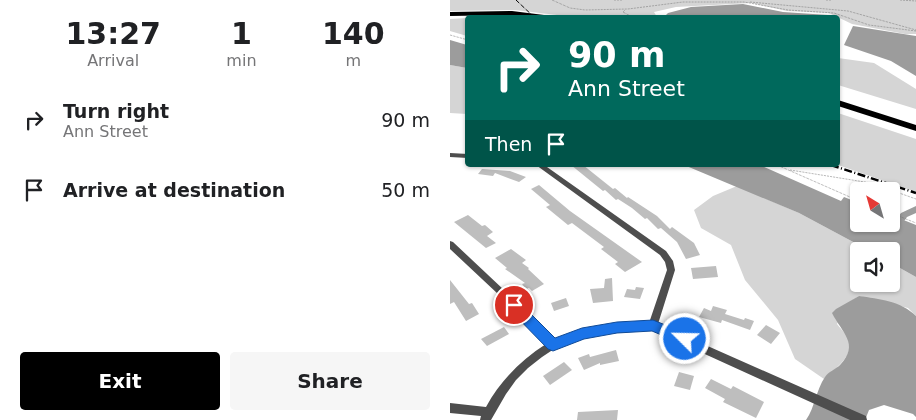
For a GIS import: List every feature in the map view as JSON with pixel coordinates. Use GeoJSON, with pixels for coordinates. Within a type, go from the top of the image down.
{"type":"FeatureCollection","features":[{"type":"Feature","properties":{"kind":"main road"},"geometry":{"type":"LineString","coordinates":[[489,14],[502,15]]}},
{"type":"Feature","properties":{"kind":"main road"},"geometry":{"type":"LineString","coordinates":[[450,15],[513,15]]}},
{"type":"Feature","properties":{"kind":"main road"},"geometry":{"type":"LineString","coordinates":[[840,99],[916,122]]}},
{"type":"Feature","properties":{"kind":"main road"},"geometry":{"type":"LineString","coordinates":[[840,104],[916,128]]}},
{"type":"Feature","properties":{"kind":"street"},"geometry":{"type":"LineString","coordinates":[[450,155],[465,156]]}},
{"type":"Feature","properties":{"kind":"street"},"geometry":{"type":"LineString","coordinates":[[543,167],[663,253],[669,261],[671,270],[653,326]]}},
{"type":"Feature","properties":{"kind":"street"},"geometry":{"type":"LineString","coordinates":[[450,244],[553,345]]}},
{"type":"Feature","properties":{"kind":"street"},"geometry":{"type":"LineString","coordinates":[[450,408],[487,416],[515,375],[530,360],[553,345],[582,333],[617,328],[653,326],[862,420]]}},
{"type":"Feature","properties":{"kind":"path"},"geometry":{"type":"LineString","coordinates":[[552,0],[570,8],[585,10],[628,9],[683,2],[744,2],[848,11],[916,31]]}},
{"type":"Feature","properties":{"kind":"path"},"geometry":{"type":"LineString","coordinates":[[614,0],[622,0]]}},
{"type":"Feature","properties":{"kind":"path"},"geometry":{"type":"LineString","coordinates":[[826,0],[831,0]]}},
{"type":"Feature","properties":{"kind":"path"},"geometry":{"type":"LineString","coordinates":[[900,0],[916,1]]}},
{"type":"Feature","properties":{"kind":"path"},"geometry":{"type":"LineString","coordinates":[[744,2],[788,10],[834,13],[838,15]]}},
{"type":"Feature","properties":{"kind":"path"},"geometry":{"type":"LineString","coordinates":[[628,9],[623,12],[628,15]]}},
{"type":"Feature","properties":{"kind":"path"},"geometry":{"type":"LineString","coordinates":[[840,16],[869,24],[916,31]]}},
{"type":"Feature","properties":{"kind":"path"},"geometry":{"type":"LineString","coordinates":[[450,35],[465,39]]}},
{"type":"Feature","properties":{"kind":"path"},"geometry":{"type":"LineString","coordinates":[[783,167],[850,197]]}},
{"type":"Feature","properties":{"kind":"path"},"geometry":{"type":"LineString","coordinates":[[790,170],[871,183],[916,199]]}},
{"type":"Feature","properties":{"kind":"path"},"geometry":{"type":"LineString","coordinates":[[900,217],[916,223]]}},
{"type":"Feature","properties":{"kind":"shaded area"},"geometry":{"type":"Polygon","coordinates":[[[450,0],[916,0],[916,34],[905,34],[852,24],[840,18],[840,15],[787,11],[751,3],[676,7],[654,12],[656,15],[557,15],[515,10],[450,11],[450,0]]]}},
{"type":"Feature","properties":{"kind":"shaded area"},"geometry":{"type":"Polygon","coordinates":[[[743,4],[783,12],[828,15],[666,15],[691,7],[743,4]]]}},
{"type":"Feature","properties":{"kind":"shaded area"},"geometry":{"type":"Polygon","coordinates":[[[465,18],[465,35],[450,31],[450,19],[465,18]]]}},
{"type":"Feature","properties":{"kind":"shaded area"},"geometry":{"type":"Polygon","coordinates":[[[853,26],[916,36],[916,76],[891,61],[844,45],[853,26]]]}},
{"type":"Feature","properties":{"kind":"shaded area"},"geometry":{"type":"Polygon","coordinates":[[[450,40],[465,44],[465,68],[450,65],[450,40]]]}},
{"type":"Feature","properties":{"kind":"shaded area"},"geometry":{"type":"Polygon","coordinates":[[[840,58],[874,63],[916,89],[916,109],[840,86],[840,58]]]}},
{"type":"Feature","properties":{"kind":"shaded area"},"geometry":{"type":"Polygon","coordinates":[[[450,65],[465,68],[465,114],[450,113],[450,65]]]}},
{"type":"Feature","properties":{"kind":"shaded area"},"geometry":{"type":"Polygon","coordinates":[[[840,114],[916,139],[916,192],[900,186],[900,182],[887,182],[840,166],[840,114]]]}},
{"type":"Feature","properties":{"kind":"shaded area"},"geometry":{"type":"Polygon","coordinates":[[[689,167],[764,167],[841,201],[844,197],[850,199],[850,232],[900,232],[900,219],[916,225],[916,277],[900,268],[900,242],[853,242],[799,213],[689,167]]]}},
{"type":"Feature","properties":{"kind":"shaded area"},"geometry":{"type":"Polygon","coordinates":[[[737,186],[799,213],[853,242],[850,242],[850,292],[900,292],[900,268],[916,277],[916,316],[908,308],[859,296],[848,303],[837,324],[849,340],[849,351],[846,357],[824,379],[795,359],[778,320],[745,280],[731,245],[701,228],[694,210],[713,196],[737,186]]]}},
{"type":"Feature","properties":{"kind":"shaded area"},"geometry":{"type":"Polygon","coordinates":[[[859,296],[897,304],[916,316],[916,417],[913,414],[884,405],[869,410],[865,420],[806,420],[825,377],[840,365],[849,351],[847,339],[832,313],[859,296]]]}},
{"type":"Feature","properties":{"kind":"building"},"geometry":{"type":"Polygon","coordinates":[[[573,167],[586,167],[613,189],[615,188],[627,198],[657,216],[670,229],[672,227],[694,243],[700,255],[686,259],[677,242],[661,228],[658,229],[647,218],[645,219],[618,199],[616,200],[605,190],[603,191],[573,167]]]}},
{"type":"Feature","properties":{"kind":"building"},"geometry":{"type":"Polygon","coordinates":[[[482,169],[510,171],[526,177],[519,182],[495,173],[493,176],[478,174],[482,169]]]}},
{"type":"Feature","properties":{"kind":"building"},"geometry":{"type":"Polygon","coordinates":[[[539,185],[570,211],[642,262],[625,272],[615,264],[618,262],[601,249],[604,247],[572,223],[568,225],[546,207],[550,205],[531,189],[539,185]]]}},
{"type":"Feature","properties":{"kind":"building"},"geometry":{"type":"Polygon","coordinates":[[[468,215],[493,232],[487,236],[496,243],[486,248],[454,222],[468,215]]]}},
{"type":"Feature","properties":{"kind":"building"},"geometry":{"type":"Polygon","coordinates":[[[511,249],[526,260],[522,263],[544,284],[532,291],[529,288],[526,289],[522,284],[525,283],[505,269],[507,268],[495,258],[511,249]]]}},
{"type":"Feature","properties":{"kind":"building"},"geometry":{"type":"Polygon","coordinates":[[[716,266],[718,277],[693,279],[691,268],[716,266]]]}},
{"type":"Feature","properties":{"kind":"building"},"geometry":{"type":"Polygon","coordinates":[[[612,278],[613,301],[593,303],[590,289],[604,288],[605,279],[612,278]]]}},
{"type":"Feature","properties":{"kind":"building"},"geometry":{"type":"Polygon","coordinates":[[[450,280],[469,304],[472,303],[479,314],[466,321],[454,302],[450,304],[450,280]]]}},
{"type":"Feature","properties":{"kind":"building"},"geometry":{"type":"Polygon","coordinates":[[[636,287],[644,288],[640,299],[624,297],[627,289],[635,290],[636,287]]]}},
{"type":"Feature","properties":{"kind":"building"},"geometry":{"type":"Polygon","coordinates":[[[566,298],[569,306],[554,311],[551,303],[566,298]]]}},
{"type":"Feature","properties":{"kind":"building"},"geometry":{"type":"Polygon","coordinates":[[[713,306],[727,310],[725,314],[754,321],[750,330],[722,320],[721,323],[699,317],[704,308],[711,311],[713,306]]]}},
{"type":"Feature","properties":{"kind":"building"},"geometry":{"type":"Polygon","coordinates":[[[766,325],[780,333],[771,344],[757,335],[766,325]]]}},
{"type":"Feature","properties":{"kind":"building"},"geometry":{"type":"Polygon","coordinates":[[[504,327],[509,334],[487,346],[481,339],[504,327]]]}},
{"type":"Feature","properties":{"kind":"building"},"geometry":{"type":"Polygon","coordinates":[[[616,350],[619,361],[600,365],[600,363],[584,370],[578,358],[589,354],[590,357],[616,350]]]}},
{"type":"Feature","properties":{"kind":"building"},"geometry":{"type":"Polygon","coordinates":[[[564,362],[572,370],[550,385],[543,376],[564,362]]]}},
{"type":"Feature","properties":{"kind":"building"},"geometry":{"type":"Polygon","coordinates":[[[679,372],[694,376],[690,390],[674,386],[679,372]]]}},
{"type":"Feature","properties":{"kind":"building"},"geometry":{"type":"Polygon","coordinates":[[[711,379],[731,389],[733,386],[764,402],[756,418],[723,402],[725,399],[705,388],[711,379]]]}},
{"type":"Feature","properties":{"kind":"building"},"geometry":{"type":"Polygon","coordinates":[[[618,410],[617,420],[577,420],[578,412],[618,410]]]}},
{"type":"Feature","properties":{"kind":"waterway"},"geometry":{"type":"LineString","coordinates":[[900,221],[904,215],[916,209]]}},
{"type":"Feature","properties":{"kind":"railway"},"geometry":{"type":"LineString","coordinates":[[516,0],[532,15]]}},
{"type":"Feature","properties":{"kind":"railway"},"geometry":{"type":"LineString","coordinates":[[837,167],[916,193]]}},
{"type":"Feature","properties":{"kind":"route"},"geometry":{"type":"LineString","coordinates":[[514,305],[553,345],[582,333],[617,328],[653,326],[685,339]]}}]}
